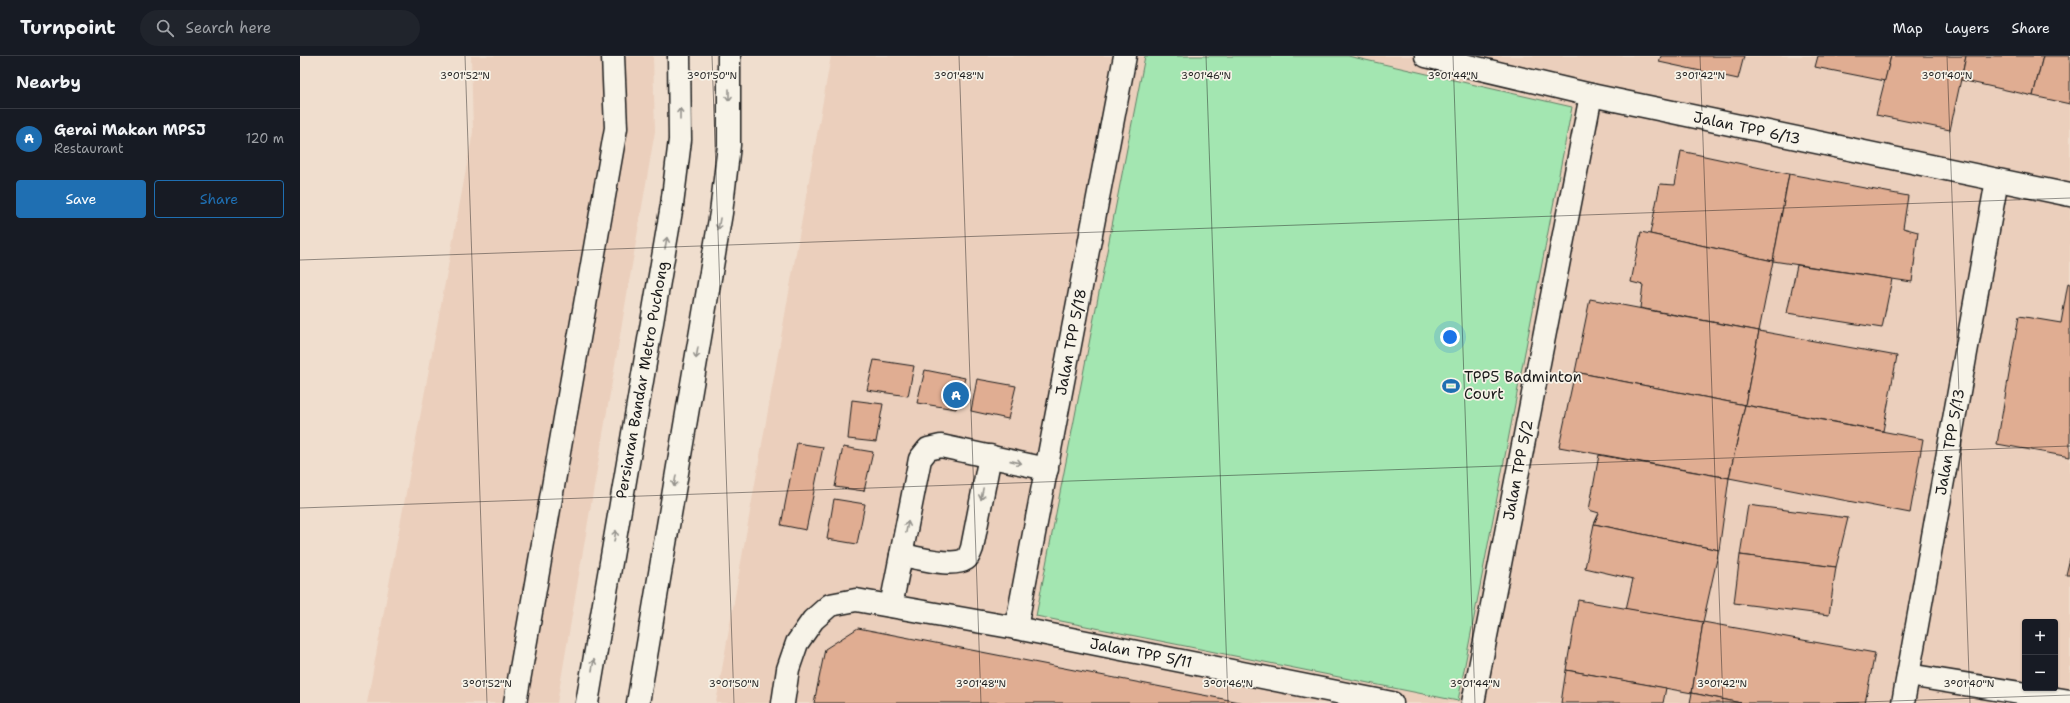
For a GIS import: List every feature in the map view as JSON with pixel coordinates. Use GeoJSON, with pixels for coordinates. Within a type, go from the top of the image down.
{"type":"FeatureCollection","features":[{"type":"Feature","properties":{"kind":"street"},"geometry":{"type":"LineString","coordinates":[[515,703],[616,128],[613,56]]}},
{"type":"Feature","properties":{"kind":"street","name":"Persiaran Bandar Metro Puchong"},"geometry":{"type":"LineString","coordinates":[[586,703],[672,205],[680,140],[679,56]]}},
{"type":"Feature","properties":{"kind":"street"},"geometry":{"type":"LineString","coordinates":[[638,703],[721,213],[729,145],[729,56]]}},
{"type":"Feature","properties":{"kind":"street","name":"Jalan TPP 5/18"},"geometry":{"type":"LineString","coordinates":[[1016,628],[1125,56]]}},
{"type":"Feature","properties":{"kind":"street","name":"Jalan TPP 6/13"},"geometry":{"type":"LineString","coordinates":[[1426,56],[1591,95],[2070,195]]}},
{"type":"Feature","properties":{"kind":"street","name":"Jalan TPP 5/2"},"geometry":{"type":"LineString","coordinates":[[1473,703],[1591,95]]}},
{"type":"Feature","properties":{"kind":"street","name":"Jalan TPP 5/13"},"geometry":{"type":"LineString","coordinates":[[1903,703],[1997,180]]}},
{"type":"Feature","properties":{"kind":"street"},"geometry":{"type":"LineString","coordinates":[[891,606],[920,459],[928,449],[941,446],[1047,469]]}},
{"type":"Feature","properties":{"kind":"street"},"geometry":{"type":"LineString","coordinates":[[901,555],[956,562],[966,558],[972,548],[990,456]]}},
{"type":"Feature","properties":{"kind":"street","name":"Jalan TPP 5/11"},"geometry":{"type":"LineString","coordinates":[[783,703],[788,669],[797,643],[812,620],[830,606],[856,600],[1016,628],[1392,703]]}},
{"type":"Feature","properties":{"kind":"street"},"geometry":{"type":"LineString","coordinates":[[1908,675],[2070,701]]}},
{"type":"Feature","properties":{"kind":"shaded area"},"geometry":{"type":"Polygon","coordinates":[[[471,56],[653,56],[655,131],[557,703],[367,703],[473,132],[471,56]]]}},
{"type":"Feature","properties":{"kind":"shaded area"},"geometry":{"type":"Polygon","coordinates":[[[831,56],[2070,56],[2070,703],[716,703],[831,56]]]}},
{"type":"Feature","properties":{"kind":"green space"},"geometry":{"type":"Polygon","coordinates":[[[1145,56],[1348,56],[1572,107],[1458,701],[1036,616],[1145,56]]]}},
{"type":"Feature","properties":{"kind":"building"},"geometry":{"type":"Polygon","coordinates":[[[1661,56],[1744,56],[1738,79],[1659,62],[1661,56]]]}},
{"type":"Feature","properties":{"kind":"building"},"geometry":{"type":"Polygon","coordinates":[[[1818,56],[1891,56],[1885,81],[1815,67],[1818,56]]]}},
{"type":"Feature","properties":{"kind":"building"},"geometry":{"type":"Polygon","coordinates":[[[1891,56],[1966,56],[1950,130],[1876,115],[1891,56]]]}},
{"type":"Feature","properties":{"kind":"building"},"geometry":{"type":"Polygon","coordinates":[[[1966,56],[2043,56],[2033,96],[1961,80],[1966,56]]]}},
{"type":"Feature","properties":{"kind":"building"},"geometry":{"type":"Polygon","coordinates":[[[2043,56],[2070,56],[2070,104],[2033,96],[2043,56]]]}},
{"type":"Feature","properties":{"kind":"building"},"geometry":{"type":"Polygon","coordinates":[[[1681,151],[1789,174],[1773,261],[1650,234],[1660,184],[1675,185],[1681,151]]]}},
{"type":"Feature","properties":{"kind":"building"},"geometry":{"type":"Polygon","coordinates":[[[1789,174],[1908,196],[1903,228],[1918,232],[1912,282],[1773,261],[1789,174]]]}},
{"type":"Feature","properties":{"kind":"building"},"geometry":{"type":"Polygon","coordinates":[[[1641,232],[1773,261],[1759,331],[1640,308],[1643,285],[1631,282],[1641,232]]]}},
{"type":"Feature","properties":{"kind":"building"},"geometry":{"type":"Polygon","coordinates":[[[1797,265],[1892,279],[1882,328],[1787,313],[1797,265]]]}},
{"type":"Feature","properties":{"kind":"building"},"geometry":{"type":"Polygon","coordinates":[[[2068,283],[2070,284],[2070,457],[1997,444],[2019,316],[2061,323],[2068,283]]]}},
{"type":"Feature","properties":{"kind":"building"},"geometry":{"type":"Polygon","coordinates":[[[1590,299],[1759,331],[1745,405],[1575,372],[1590,299]]]}},
{"type":"Feature","properties":{"kind":"building"},"geometry":{"type":"Polygon","coordinates":[[[1759,331],[1897,356],[1883,431],[1745,405],[1759,331]]]}},
{"type":"Feature","properties":{"kind":"building"},"geometry":{"type":"Polygon","coordinates":[[[874,360],[914,366],[908,396],[867,390],[874,360]]]}},
{"type":"Feature","properties":{"kind":"building"},"geometry":{"type":"Polygon","coordinates":[[[925,370],[965,378],[956,409],[917,403],[925,370]]]}},
{"type":"Feature","properties":{"kind":"building"},"geometry":{"type":"Polygon","coordinates":[[[1575,372],[1745,405],[1729,478],[1559,447],[1575,372]]]}},
{"type":"Feature","properties":{"kind":"building"},"geometry":{"type":"Polygon","coordinates":[[[977,379],[1016,386],[1008,419],[971,411],[977,379]]]}},
{"type":"Feature","properties":{"kind":"building"},"geometry":{"type":"Polygon","coordinates":[[[852,400],[883,404],[876,442],[848,439],[852,400]]]}},
{"type":"Feature","properties":{"kind":"building"},"geometry":{"type":"Polygon","coordinates":[[[1745,405],[1923,439],[1910,513],[1729,478],[1745,405]]]}},
{"type":"Feature","properties":{"kind":"building"},"geometry":{"type":"Polygon","coordinates":[[[797,443],[823,447],[806,530],[781,525],[797,443]]]}},
{"type":"Feature","properties":{"kind":"building"},"geometry":{"type":"Polygon","coordinates":[[[843,447],[873,452],[864,491],[835,487],[843,447]]]}},
{"type":"Feature","properties":{"kind":"building"},"geometry":{"type":"Polygon","coordinates":[[[1599,455],[1729,478],[1719,550],[1594,524],[1599,513],[1589,510],[1599,455]]]}},
{"type":"Feature","properties":{"kind":"building"},"geometry":{"type":"Polygon","coordinates":[[[834,499],[865,504],[857,544],[827,539],[834,499]]]}},
{"type":"Feature","properties":{"kind":"building"},"geometry":{"type":"Polygon","coordinates":[[[1748,505],[1848,518],[1836,567],[1740,555],[1748,505]]]}},
{"type":"Feature","properties":{"kind":"building"},"geometry":{"type":"Polygon","coordinates":[[[1594,524],[1719,550],[1703,622],[1626,609],[1633,579],[1585,568],[1594,524]]]}},
{"type":"Feature","properties":{"kind":"building"},"geometry":{"type":"Polygon","coordinates":[[[1740,555],[1836,567],[1829,615],[1734,603],[1740,555]]]}},
{"type":"Feature","properties":{"kind":"building"},"geometry":{"type":"Polygon","coordinates":[[[2070,558],[2070,575],[2066,575],[2070,558]]]}},
{"type":"Feature","properties":{"kind":"building"},"geometry":{"type":"Polygon","coordinates":[[[1578,600],[1703,622],[1692,693],[1566,670],[1578,600]]]}},
{"type":"Feature","properties":{"kind":"building"},"geometry":{"type":"Polygon","coordinates":[[[1703,622],[1875,653],[1865,703],[1741,703],[1692,693],[1703,622]]]}},
{"type":"Feature","properties":{"kind":"building"},"geometry":{"type":"Polygon","coordinates":[[[858,628],[1244,703],[814,703],[825,649],[858,628]]]}},
{"type":"Feature","properties":{"kind":"building"},"geometry":{"type":"Polygon","coordinates":[[[1566,670],[1666,688],[1663,703],[1561,703],[1566,670]]]}},
{"type":"Feature","properties":{"kind":"building"},"geometry":{"type":"Polygon","coordinates":[[[1692,693],[1741,703],[1690,703],[1692,693]]]}},
{"type":"Feature","properties":{"kind":"place","name":"TPP5 Badminton Court"},"geometry":{"type":"Point","coordinates":[1451,386]}},
{"type":"Feature","properties":{"kind":"place","name":"Gerai Makan MPSJ"},"geometry":{"type":"Point","coordinates":[956,395]}}]}
